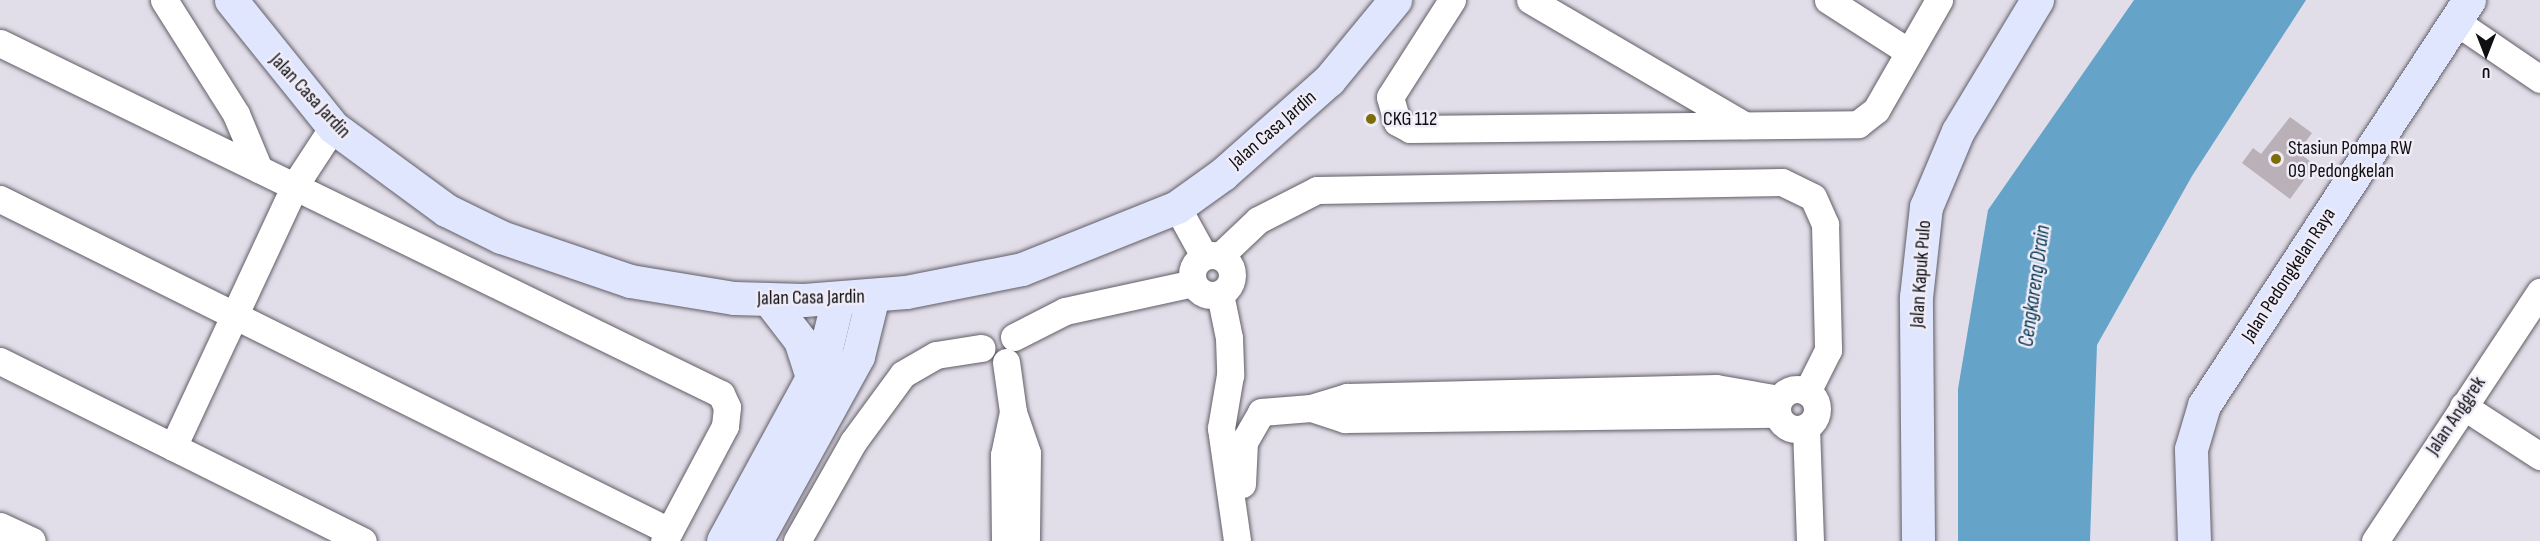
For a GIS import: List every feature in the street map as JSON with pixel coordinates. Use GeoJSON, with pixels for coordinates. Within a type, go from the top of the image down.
{"type":"FeatureCollection","features":[{"type":"Feature","properties":{"kind":"street"},"geometry":{"type":"LineString","coordinates":[[164,0],[236,114],[259,169]]}},
{"type":"Feature","properties":{"kind":"street","name":"Jalan Casa Jardin"},"geometry":{"type":"LineString","coordinates":[[231,0],[333,127],[446,210],[501,237],[630,280],[769,300],[873,296],[1022,269],[1178,207],[1223,174],[1329,80],[1395,0]]}},
{"type":"Feature","properties":{"kind":"street"},"geometry":{"type":"LineString","coordinates":[[1452,0],[1390,97],[1397,122],[1410,129],[1858,124],[1869,120],[1906,50],[1939,0]]}},
{"type":"Feature","properties":{"kind":"street"},"geometry":{"type":"LineString","coordinates":[[1530,0],[1745,126]]}},
{"type":"Feature","properties":{"kind":"street"},"geometry":{"type":"LineString","coordinates":[[1828,0],[1906,50]]}},
{"type":"Feature","properties":{"kind":"street","name":"Jalan Kapuk Pulo"},"geometry":{"type":"LineString","coordinates":[[1918,541],[1916,297],[1926,207],[1958,131],[2037,0]]}},
{"type":"Feature","properties":{"kind":"street"},"geometry":{"type":"LineString","coordinates":[[2462,10],[2540,79]]}},
{"type":"Feature","properties":{"kind":"street","name":"Jalan Pedongkelan Raya"},"geometry":{"type":"LineString","coordinates":[[2194,541],[2191,449],[2204,405],[2462,10]]}},
{"type":"Feature","properties":{"kind":"street"},"geometry":{"type":"LineString","coordinates":[[0,43],[721,394],[726,407],[725,426],[667,536],[0,198]]}},
{"type":"Feature","properties":{"kind":"street"},"geometry":{"type":"LineString","coordinates":[[173,447],[295,185],[333,127]]}},
{"type":"Feature","properties":{"kind":"street"},"geometry":{"type":"LineString","coordinates":[[1220,294],[1204,294],[1193,283],[1193,267],[1212,256],[1258,220],[1317,190],[1782,182],[1813,197],[1825,224],[1828,350],[1808,392],[1817,410],[1788,417],[1345,419],[1311,408],[1262,412]]}},
{"type":"Feature","properties":{"kind":"street"},"geometry":{"type":"LineString","coordinates":[[1178,207],[1212,256],[1233,275],[1220,294],[1229,338],[1230,375],[1221,428],[1237,541]]}},
{"type":"Feature","properties":{"kind":"street"},"geometry":{"type":"LineString","coordinates":[[797,541],[853,442],[903,374],[936,355],[981,348],[987,359],[1010,350],[1065,311],[1193,283]]}},
{"type":"Feature","properties":{"kind":"street","name":"Jalan Anggrek"},"geometry":{"type":"LineString","coordinates":[[2375,541],[2540,292]]}},
{"type":"Feature","properties":{"kind":"street"},"geometry":{"type":"LineString","coordinates":[[756,541],[858,356],[873,296]]}},
{"type":"Feature","properties":{"kind":"street"},"geometry":{"type":"LineString","coordinates":[[723,541],[812,378],[830,338],[838,299]]}},
{"type":"Feature","properties":{"kind":"street"},"geometry":{"type":"LineString","coordinates":[[769,300],[800,339],[812,378]]}},
{"type":"Feature","properties":{"kind":"street"},"geometry":{"type":"LineString","coordinates":[[1005,541],[1004,455],[1013,412],[1010,350]]}},
{"type":"Feature","properties":{"kind":"street"},"geometry":{"type":"LineString","coordinates":[[0,361],[363,541]]}},
{"type":"Feature","properties":{"kind":"street"},"geometry":{"type":"LineString","coordinates":[[1230,375],[1262,412]]}},
{"type":"Feature","properties":{"kind":"street"},"geometry":{"type":"LineString","coordinates":[[2463,406],[2540,456]]}},
{"type":"Feature","properties":{"kind":"street"},"geometry":{"type":"LineString","coordinates":[[1013,412],[1027,453],[1026,541]]}},
{"type":"Feature","properties":{"kind":"street"},"geometry":{"type":"LineString","coordinates":[[1245,541],[1240,456],[1262,412]]}},
{"type":"Feature","properties":{"kind":"street"},"geometry":{"type":"LineString","coordinates":[[1788,417],[1792,541]]}},
{"type":"Feature","properties":{"kind":"street"},"geometry":{"type":"LineString","coordinates":[[1788,417],[1810,541]]}},
{"type":"Feature","properties":{"kind":"street"},"geometry":{"type":"LineString","coordinates":[[0,526],[32,541]]}},
{"type":"Feature","properties":{"kind":"water","name":"Cengkareng Drain"},"geometry":{"type":"Polygon","coordinates":[[[2134,0],[2306,0],[2192,176],[2097,345],[2090,541],[1958,541],[1958,389],[1988,210],[2134,0]]]}},
{"type":"Feature","properties":{"kind":"building","name":"Stasiun Pompa RW 09 Pedongkelan"},"geometry":{"type":"Polygon","coordinates":[[[2290,117],[2312,133],[2298,152],[2315,165],[2290,199],[2242,163],[2253,148],[2261,154],[2290,117]]]}},
{"type":"Feature","properties":{"kind":"place","name":"CKG 112"},"geometry":{"type":"Point","coordinates":[1371,119]}},
{"type":"Feature","properties":{"kind":"place","name":"Stasiun Pompa RW 09 Pedongkelan"},"geometry":{"type":"Point","coordinates":[2276,159]}}]}
